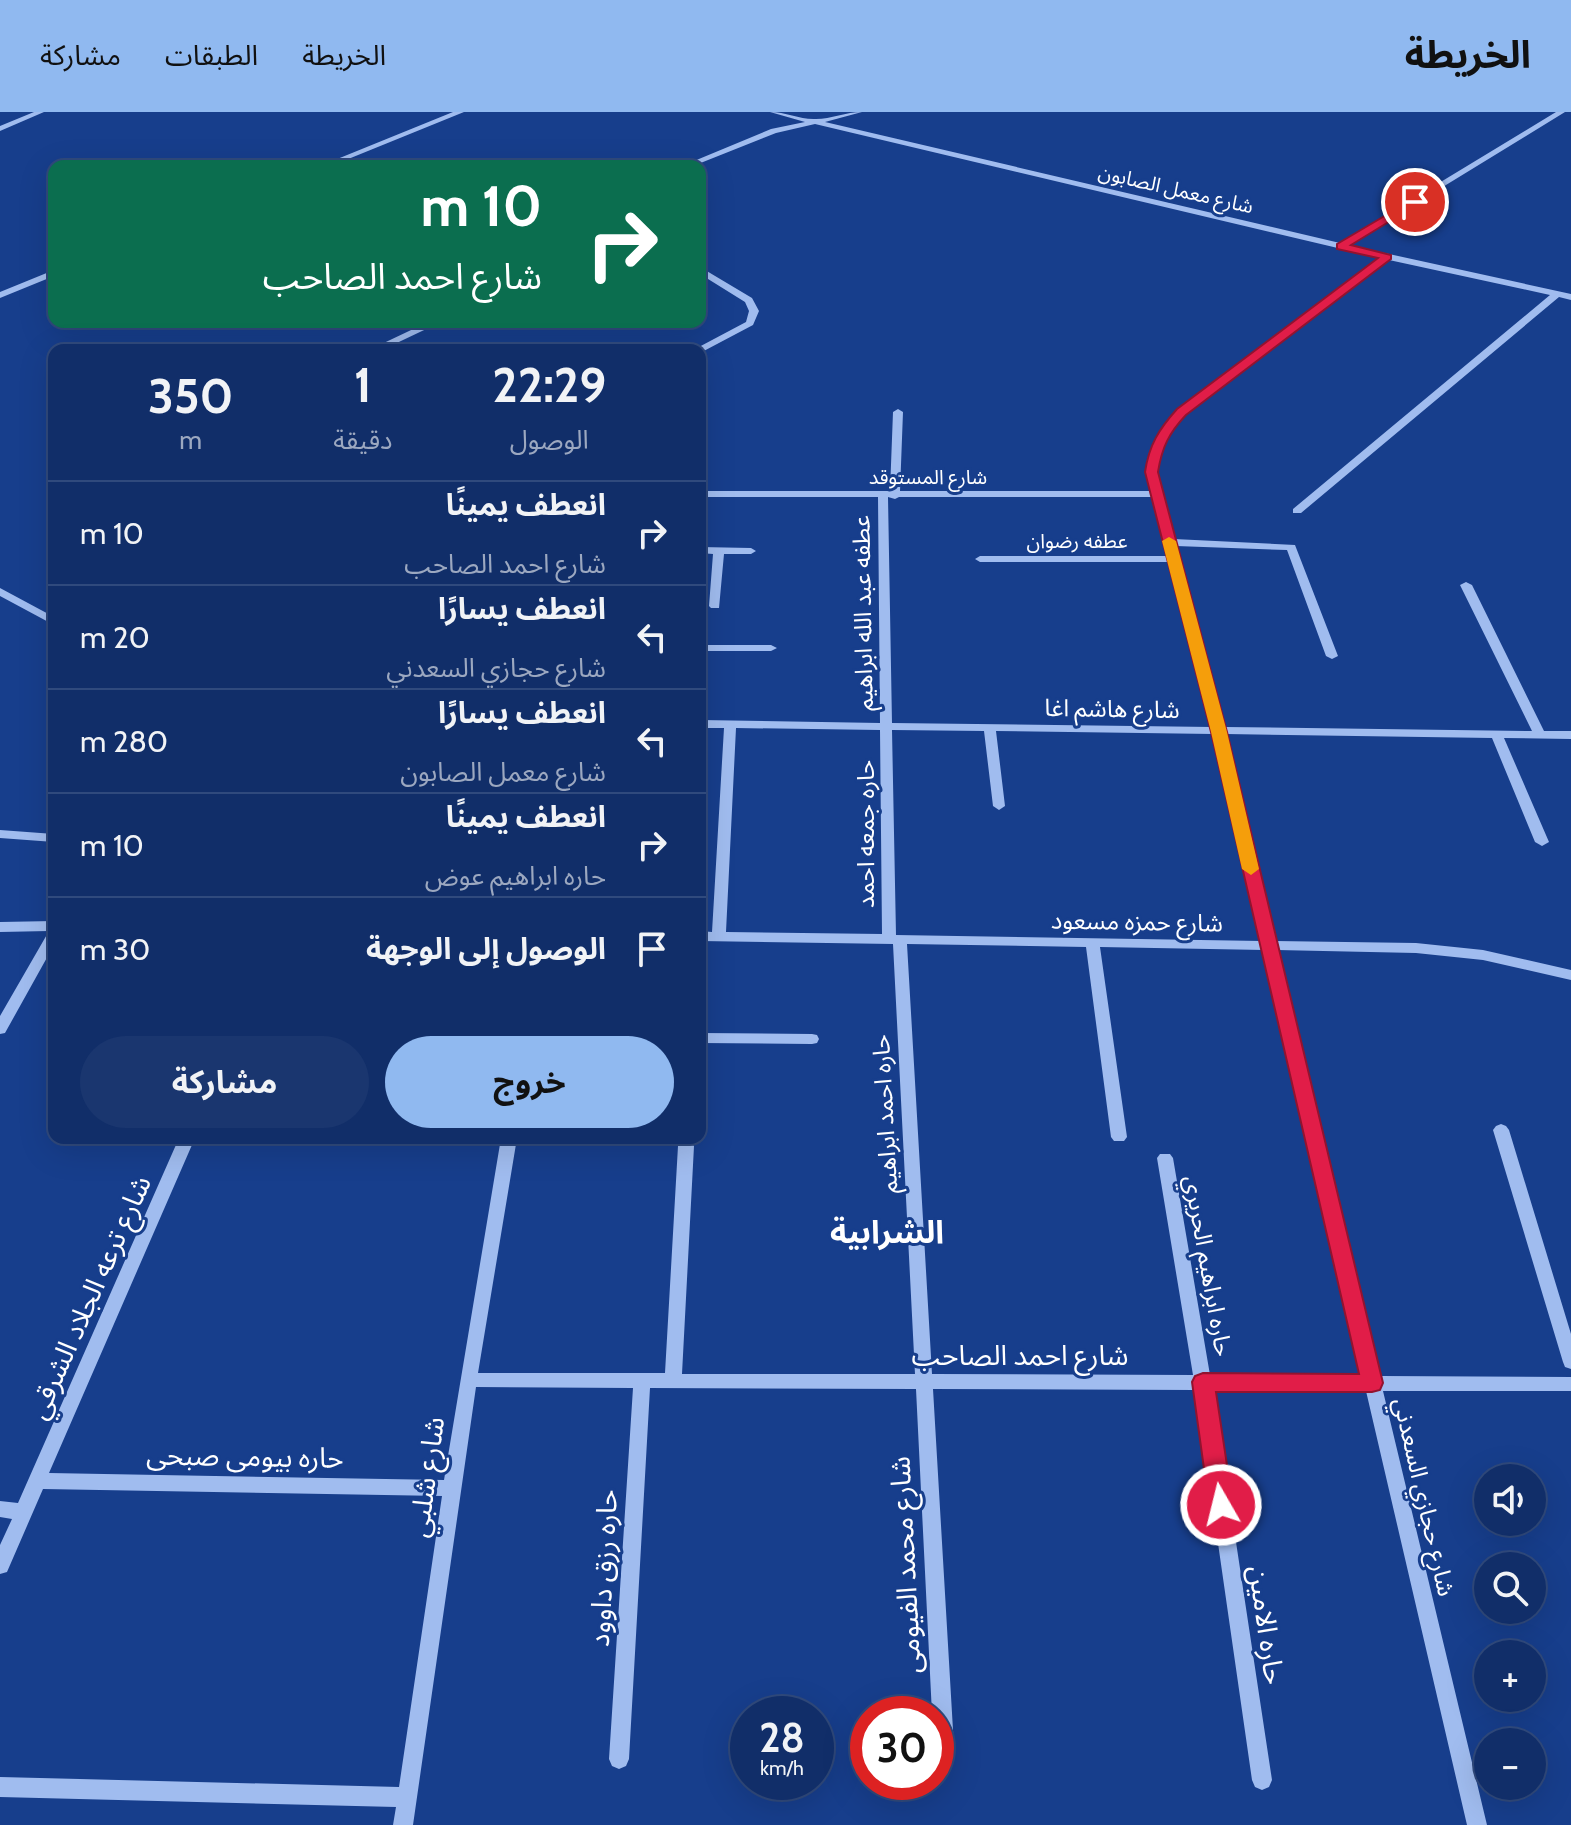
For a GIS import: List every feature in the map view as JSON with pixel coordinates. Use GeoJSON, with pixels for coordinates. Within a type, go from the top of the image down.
{"type":"FeatureCollection","features":[{"type":"Feature","properties":{"kind":"street"},"geometry":{"type":"LineString","coordinates":[[0,129],[40,112]]}},
{"type":"Feature","properties":{"kind":"street"},"geometry":{"type":"LineString","coordinates":[[339,160],[460,112]]}},
{"type":"Feature","properties":{"kind":"street","name":"شارع معمل الصابون"},"geometry":{"type":"LineString","coordinates":[[774,112],[1387,257],[1571,297]]}},
{"type":"Feature","properties":{"kind":"street"},"geometry":{"type":"LineString","coordinates":[[700,160],[744,141],[812,121],[858,112]]}},
{"type":"Feature","properties":{"kind":"street"},"geometry":{"type":"LineString","coordinates":[[1341,246],[1561,112]]}},
{"type":"Feature","properties":{"kind":"street","name":"شارع حجازي السعدني"},"geometry":{"type":"LineString","coordinates":[[1387,257],[1181,412],[1165,430],[1155,450],[1151,472],[1219,732],[1477,1825]]}},
{"type":"Feature","properties":{"kind":"street"},"geometry":{"type":"LineString","coordinates":[[706,274],[749,300],[754,311],[750,323],[706,347]]}},
{"type":"Feature","properties":{"kind":"street"},"geometry":{"type":"LineString","coordinates":[[0,295],[48,275]]}},
{"type":"Feature","properties":{"kind":"street"},"geometry":{"type":"LineString","coordinates":[[1297,511],[1557,294]]}},
{"type":"Feature","properties":{"kind":"street"},"geometry":{"type":"LineString","coordinates":[[387,344],[423,328]]}},
{"type":"Feature","properties":{"kind":"street","name":"عطفه عبد الله ابراهيم"},"geometry":{"type":"LineString","coordinates":[[887,729],[889,496],[898,412]]}},
{"type":"Feature","properties":{"kind":"street","name":"شارع المستوقد"},"geometry":{"type":"LineString","coordinates":[[706,494],[1156,494]]}},
{"type":"Feature","properties":{"kind":"street"},"geometry":{"type":"LineString","coordinates":[[1287,531],[1332,656]]}},
{"type":"Feature","properties":{"kind":"street"},"geometry":{"type":"LineString","coordinates":[[1169,542],[1291,547]]}},
{"type":"Feature","properties":{"kind":"street"},"geometry":{"type":"LineString","coordinates":[[706,550],[751,551]]}},
{"type":"Feature","properties":{"kind":"street"},"geometry":{"type":"LineString","coordinates":[[715,606],[719,550]]}},
{"type":"Feature","properties":{"kind":"street","name":"عطفه رضوان"},"geometry":{"type":"LineString","coordinates":[[980,559],[1174,559]]}},
{"type":"Feature","properties":{"kind":"street"},"geometry":{"type":"LineString","coordinates":[[1466,585],[1540,735]]}},
{"type":"Feature","properties":{"kind":"street"},"geometry":{"type":"LineString","coordinates":[[0,591],[48,619]]}},
{"type":"Feature","properties":{"kind":"street"},"geometry":{"type":"LineString","coordinates":[[706,648],[771,648]]}},
{"type":"Feature","properties":{"kind":"street","name":"شارع هاشم اغا"},"geometry":{"type":"LineString","coordinates":[[706,724],[887,729],[1571,735]]}},
{"type":"Feature","properties":{"kind":"street"},"geometry":{"type":"LineString","coordinates":[[719,937],[730,725]]}},
{"type":"Feature","properties":{"kind":"street","name":"حاره جمعه احمد"},"geometry":{"type":"LineString","coordinates":[[887,729],[895,940]]}},
{"type":"Feature","properties":{"kind":"street"},"geometry":{"type":"LineString","coordinates":[[990,730],[999,806]]}},
{"type":"Feature","properties":{"kind":"street"},"geometry":{"type":"LineString","coordinates":[[1497,735],[1542,842]]}},
{"type":"Feature","properties":{"kind":"street"},"geometry":{"type":"LineString","coordinates":[[0,834],[48,838]]}},
{"type":"Feature","properties":{"kind":"street"},"geometry":{"type":"LineString","coordinates":[[0,927],[48,926]]}},
{"type":"Feature","properties":{"kind":"street","name":"شارع حمزه مسعود"},"geometry":{"type":"LineString","coordinates":[[706,936],[1416,948],[1483,955],[1571,975]]}},
{"type":"Feature","properties":{"kind":"street","name":"حاره احمد ابراهيم"},"geometry":{"type":"LineString","coordinates":[[895,940],[922,1381]]}},
{"type":"Feature","properties":{"kind":"street"},"geometry":{"type":"LineString","coordinates":[[1092,943],[1119,1137]]}},
{"type":"Feature","properties":{"kind":"street"},"geometry":{"type":"LineString","coordinates":[[0,1029],[48,944]]}},
{"type":"Feature","properties":{"kind":"street"},"geometry":{"type":"LineString","coordinates":[[706,1038],[812,1039]]}},
{"type":"Feature","properties":{"kind":"street"},"geometry":{"type":"LineString","coordinates":[[1501,1130],[1571,1362]]}},
{"type":"Feature","properties":{"kind":"street","name":"شارع ترعه الجلاد الشرقي"},"geometry":{"type":"LineString","coordinates":[[0,1566],[184,1144]]}},
{"type":"Feature","properties":{"kind":"street","name":"شارع شلبي"},"geometry":{"type":"LineString","coordinates":[[403,1825],[468,1380],[508,1144]]}},
{"type":"Feature","properties":{"kind":"street"},"geometry":{"type":"LineString","coordinates":[[673,1381],[686,1146]]}},
{"type":"Feature","properties":{"kind":"street","name":"حاره ابراهيم الحريري"},"geometry":{"type":"LineString","coordinates":[[1165,1158],[1203,1382]]}},
{"type":"Feature","properties":{"kind":"street","name":"شارع احمد الصاحب"},"geometry":{"type":"LineString","coordinates":[[468,1380],[1571,1384]]}},
{"type":"Feature","properties":{"kind":"street","name":"حاره رزق داوود"},"geometry":{"type":"LineString","coordinates":[[619,1759],[642,1380]]}},
{"type":"Feature","properties":{"kind":"street","name":"شارع محمد الفيومى"},"geometry":{"type":"LineString","coordinates":[[922,1381],[941,1696]]}},
{"type":"Feature","properties":{"kind":"street","name":"حاره الامين"},"geometry":{"type":"LineString","coordinates":[[1203,1382],[1262,1780]]}},
{"type":"Feature","properties":{"kind":"street","name":"حاره بيومى صبحى"},"geometry":{"type":"LineString","coordinates":[[36,1481],[453,1488]]}},
{"type":"Feature","properties":{"kind":"street"},"geometry":{"type":"LineString","coordinates":[[0,1509],[23,1512]]}},
{"type":"Feature","properties":{"kind":"street"},"geometry":{"type":"LineString","coordinates":[[0,1787],[407,1797]]}},
{"type":"Feature","properties":{"kind":"slow traffic"},"geometry":{"type":"LineString","coordinates":[[1169,541],[1251,869]]}},
{"type":"Feature","properties":{"kind":"district","name":"الشرابية"},"geometry":{"type":"Point","coordinates":[887,1232]}},
{"type":"Feature","properties":{"kind":"route"},"geometry":{"type":"LineString","coordinates":[[1221,1505],[1203,1382],[1372,1383],[1219,732],[1151,472],[1155,450],[1165,430],[1181,412],[1387,257],[1341,246],[1415,202]]}}]}
